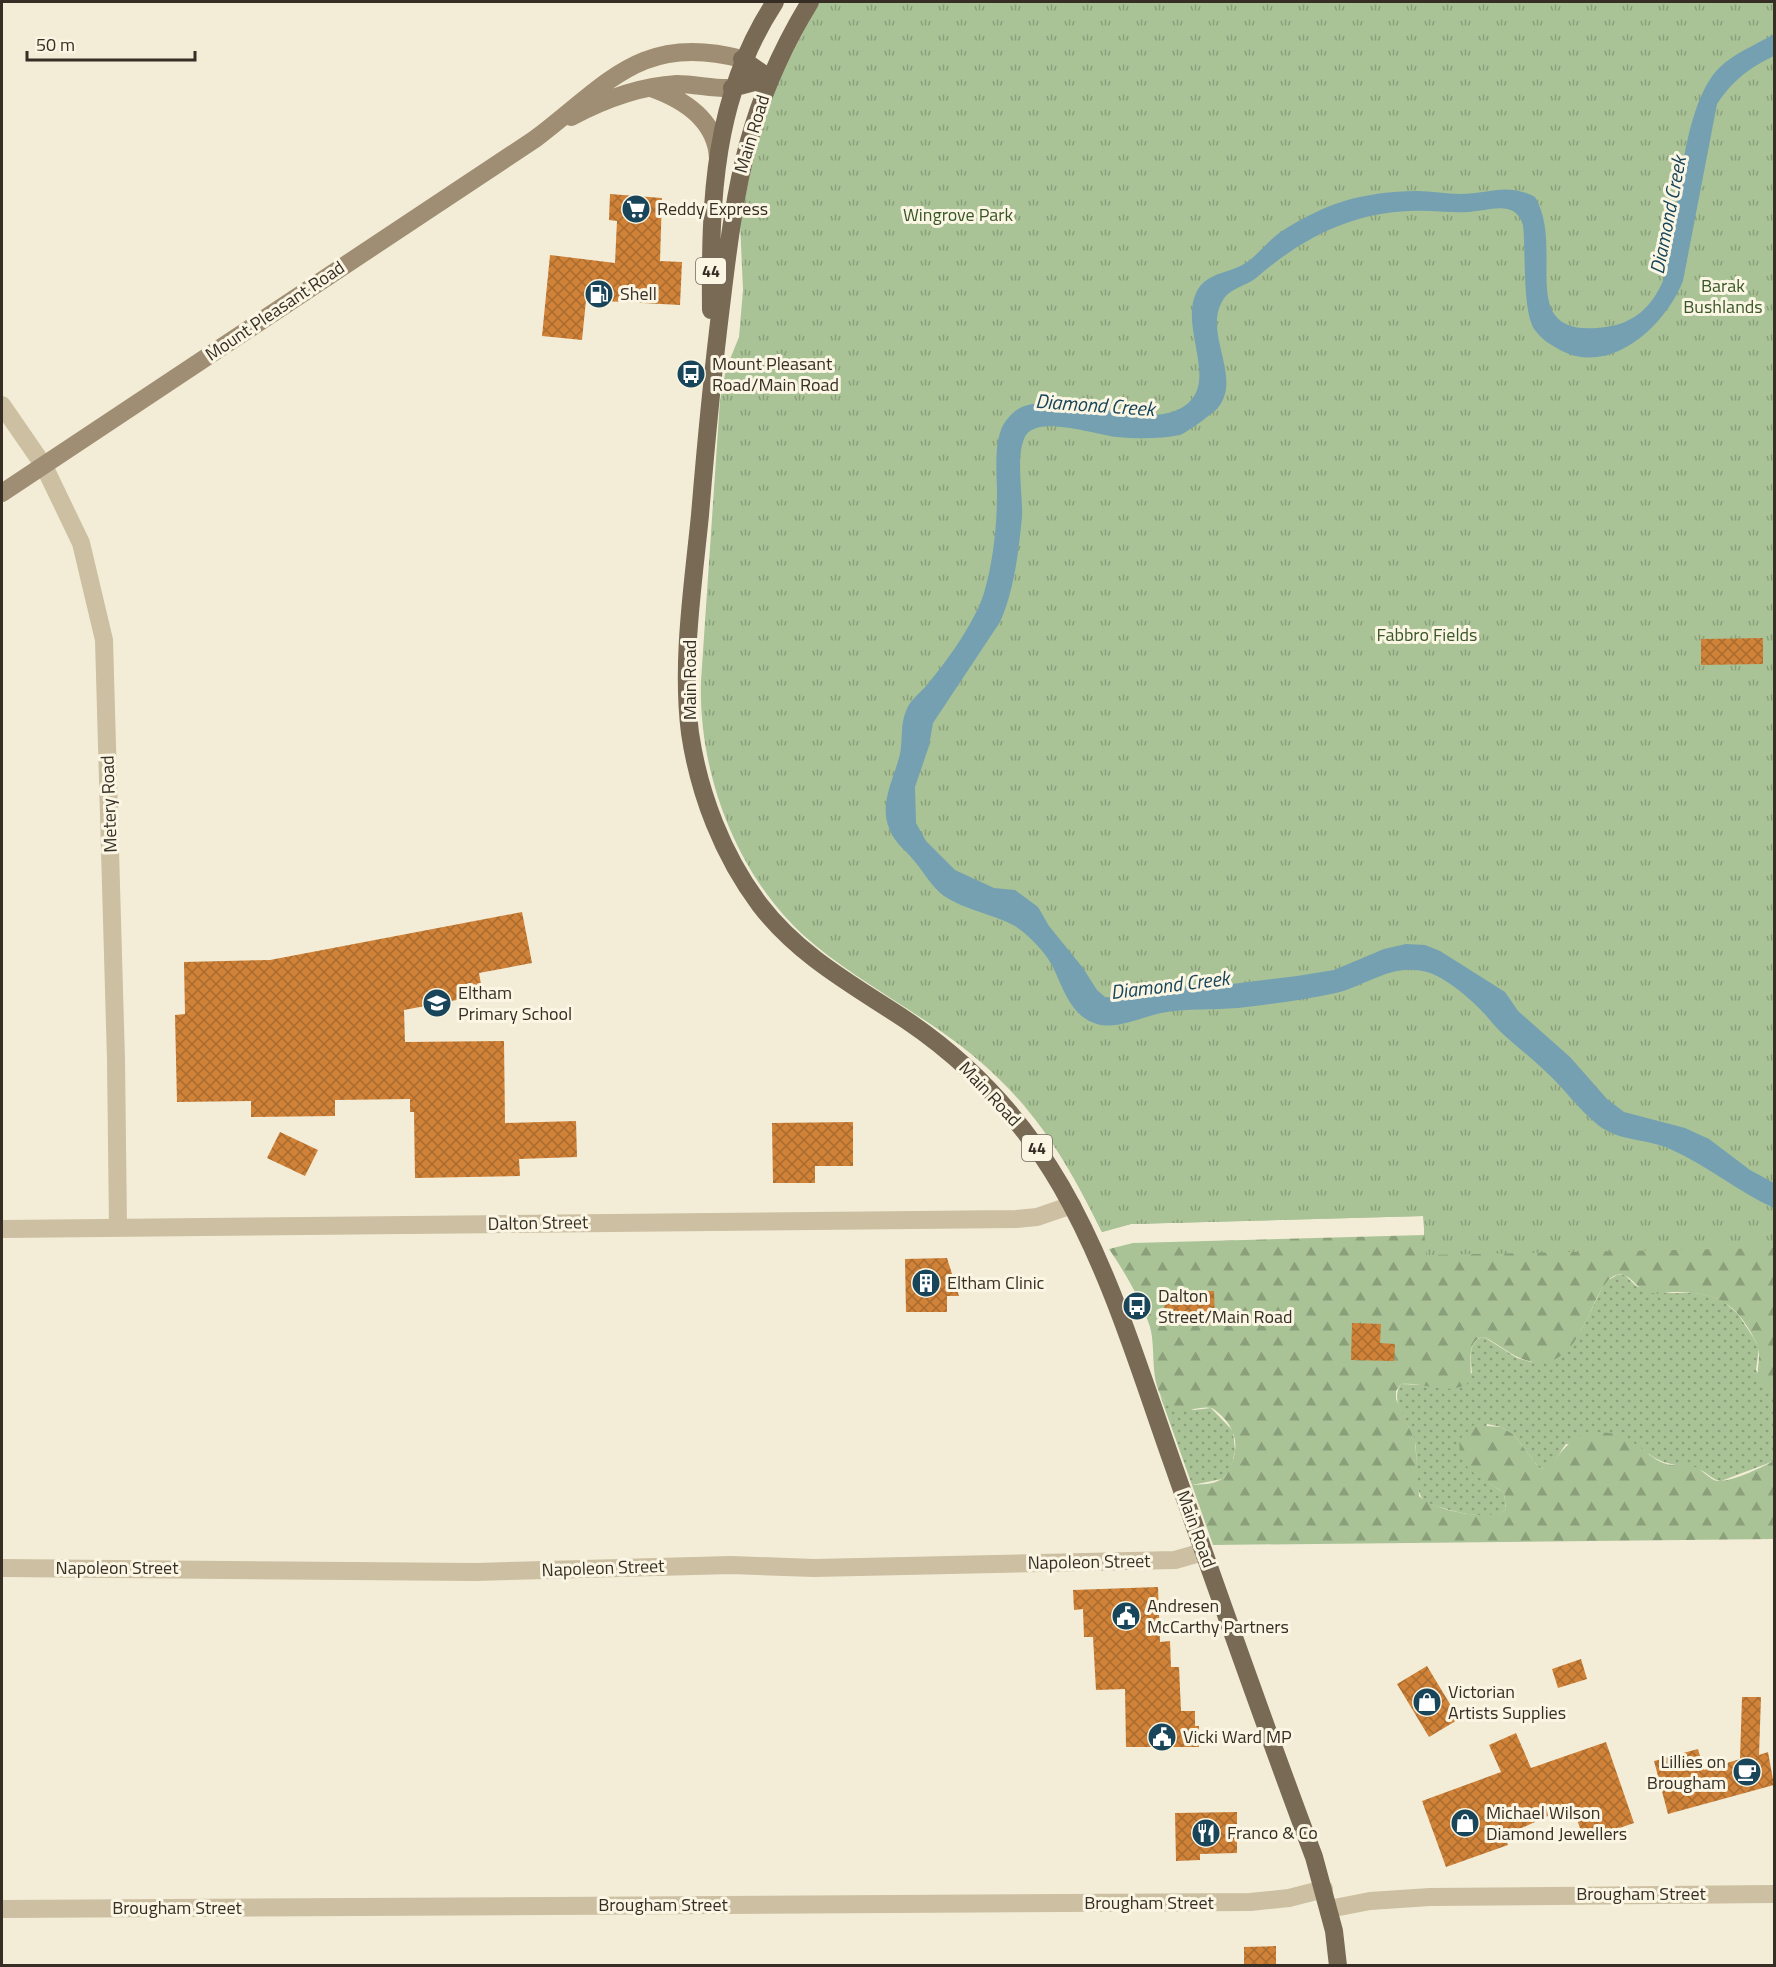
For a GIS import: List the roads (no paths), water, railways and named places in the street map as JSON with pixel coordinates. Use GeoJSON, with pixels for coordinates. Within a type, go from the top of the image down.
{"type":"FeatureCollection","features":[{"type":"Feature","properties":{"kind":"main road","name":"Main Road"},"geometry":{"type":"LineString","coordinates":[[775,2],[742,59],[724,114],[718,158],[713,219],[714,336],[690,623],[687,704],[698,772],[724,846],[760,904],[800,947],[842,980],[938,1043],[982,1082],[1028,1136],[1072,1205],[1098,1262],[1324,1889],[1338,1965]]}},
{"type":"Feature","properties":{"kind":"main road","name":"Main Road"},"geometry":{"type":"LineString","coordinates":[[714,336],[735,199],[751,129],[769,78],[784,45],[810,2]]}},
{"type":"Feature","properties":{"kind":"main road"},"geometry":{"type":"LineString","coordinates":[[742,59],[769,78]]}},
{"type":"Feature","properties":{"kind":"main road"},"geometry":{"type":"LineString","coordinates":[[732,88],[769,78]]}},
{"type":"Feature","properties":{"kind":"main road"},"geometry":{"type":"LineString","coordinates":[[713,219],[735,199]]}},
{"type":"Feature","properties":{"kind":"street","name":"Mount Pleasant Road"},"geometry":{"type":"LineString","coordinates":[[2,493],[548,129],[610,78],[672,52],[695,51],[742,59]]}},
{"type":"Feature","properties":{"kind":"street"},"geometry":{"type":"LineString","coordinates":[[610,78],[623,83],[658,86],[679,100],[700,116],[713,135],[718,158]]}},
{"type":"Feature","properties":{"kind":"street","name":"Mount Pleasant Road"},"geometry":{"type":"LineString","coordinates":[[548,129],[608,100],[658,86],[732,88]]}},
{"type":"Feature","properties":{"kind":"street","name":"Metery Road"},"geometry":{"type":"LineString","coordinates":[[2,405],[44,466],[81,543],[104,640],[117,1060],[118,1227]]}},
{"type":"Feature","properties":{"kind":"street","name":"Dalton Street"},"geometry":{"type":"LineString","coordinates":[[2,1229],[1016,1220],[1037,1217],[1072,1205]]}},
{"type":"Feature","properties":{"kind":"street","name":"Napoleon Street"},"geometry":{"type":"LineString","coordinates":[[2,1568],[476,1572],[731,1565],[814,1568],[1174,1560],[1203,1552]]}},
{"type":"Feature","properties":{"kind":"street","name":"Brougham Street"},"geometry":{"type":"LineString","coordinates":[[2,1909],[1250,1902],[1289,1898],[1324,1889]]}},
{"type":"Feature","properties":{"kind":"street","name":"Brougham Street"},"geometry":{"type":"LineString","coordinates":[[1329,1909],[1370,1901],[1430,1897],[1774,1894]]}},
{"type":"Feature","properties":{"kind":"water"},"geometry":{"type":"Polygon","coordinates":[[[1774,34],[1774,56],[1742,76],[1717,104],[1683,281],[1664,314],[1635,342],[1600,357],[1581,357],[1562,351],[1543,339],[1530,320],[1526,294],[1523,225],[1514,212],[1500,208],[1469,212],[1388,213],[1347,223],[1309,240],[1252,281],[1226,296],[1218,313],[1217,327],[1225,370],[1224,397],[1217,409],[1187,431],[1173,436],[1133,438],[1055,426],[1033,429],[1026,435],[1020,463],[1021,529],[1015,570],[1005,610],[1000,622],[933,723],[929,746],[915,787],[916,823],[926,841],[955,870],[994,888],[1015,890],[1038,907],[1049,926],[1083,968],[1097,990],[1105,997],[1117,998],[1202,983],[1232,984],[1334,970],[1384,949],[1406,944],[1425,945],[1440,951],[1505,992],[1518,1011],[1570,1057],[1607,1099],[1624,1112],[1685,1128],[1709,1139],[1750,1170],[1774,1183],[1774,1208],[1670,1149],[1615,1134],[1598,1125],[1470,999],[1430,973],[1417,970],[1393,972],[1336,993],[1312,998],[1238,1008],[1170,1011],[1112,1025],[1097,1024],[1088,1020],[1068,1000],[1052,965],[1031,938],[1015,926],[944,896],[932,885],[894,838],[886,819],[888,791],[900,754],[906,711],[959,642],[974,617],[984,593],[995,532],[997,445],[1004,423],[1014,412],[1031,404],[1053,403],[1131,414],[1155,415],[1176,411],[1192,399],[1198,388],[1199,363],[1192,306],[1196,293],[1206,280],[1243,265],[1273,238],[1299,221],[1330,206],[1362,196],[1417,191],[1471,194],[1506,189],[1535,197],[1543,219],[1550,306],[1559,320],[1577,327],[1606,327],[1626,322],[1648,305],[1663,281],[1688,138],[1706,87],[1725,63],[1774,34]]]}},
{"type":"Feature","properties":{"kind":"place","name":"Reddy Express"},"geometry":{"type":"Point","coordinates":[636,209]}},
{"type":"Feature","properties":{"kind":"place","name":"Shell"},"geometry":{"type":"Point","coordinates":[599,294]}},
{"type":"Feature","properties":{"kind":"place","name":"Mount Pleasant Road/Main Road"},"geometry":{"type":"Point","coordinates":[691,374]}},
{"type":"Feature","properties":{"kind":"place","name":"Eltham Primary School"},"geometry":{"type":"Point","coordinates":[437,1003]}},
{"type":"Feature","properties":{"kind":"place","name":"Eltham Clinic"},"geometry":{"type":"Point","coordinates":[926,1283]}},
{"type":"Feature","properties":{"kind":"place","name":"Dalton Street/Main Road"},"geometry":{"type":"Point","coordinates":[1137,1306]}},
{"type":"Feature","properties":{"kind":"place","name":"Andresen McCarthy Partners"},"geometry":{"type":"Point","coordinates":[1126,1616]}},
{"type":"Feature","properties":{"kind":"place","name":"Victorian Artists Supplies"},"geometry":{"type":"Point","coordinates":[1427,1702]}},
{"type":"Feature","properties":{"kind":"place","name":"Vicki Ward MP"},"geometry":{"type":"Point","coordinates":[1162,1737]}},
{"type":"Feature","properties":{"kind":"place","name":"Lillies on Brougham"},"geometry":{"type":"Point","coordinates":[1747,1772]}},
{"type":"Feature","properties":{"kind":"place","name":"Michael Wilson Diamond Jewellers"},"geometry":{"type":"Point","coordinates":[1465,1823]}},
{"type":"Feature","properties":{"kind":"place","name":"Franco & Co"},"geometry":{"type":"Point","coordinates":[1206,1833]}},
{"type":"Feature","properties":{"kind":"park label","name":"Wingrove Park"},"geometry":{"type":"Point","coordinates":[958,215]}},
{"type":"Feature","properties":{"kind":"park label","name":"Barak Bushlands"},"geometry":{"type":"Point","coordinates":[1723,296]}},
{"type":"Feature","properties":{"kind":"park label","name":"Fabbro Fields"},"geometry":{"type":"Point","coordinates":[1427,635]}},
{"type":"Feature","properties":{"kind":"water label","name":"Diamond Creek"},"geometry":{"type":"Point","coordinates":[1668,215]}},
{"type":"Feature","properties":{"kind":"water label","name":"Diamond Creek"},"geometry":{"type":"Point","coordinates":[1095,405]}},
{"type":"Feature","properties":{"kind":"water label","name":"Diamond Creek"},"geometry":{"type":"Point","coordinates":[1170,985]}}]}
